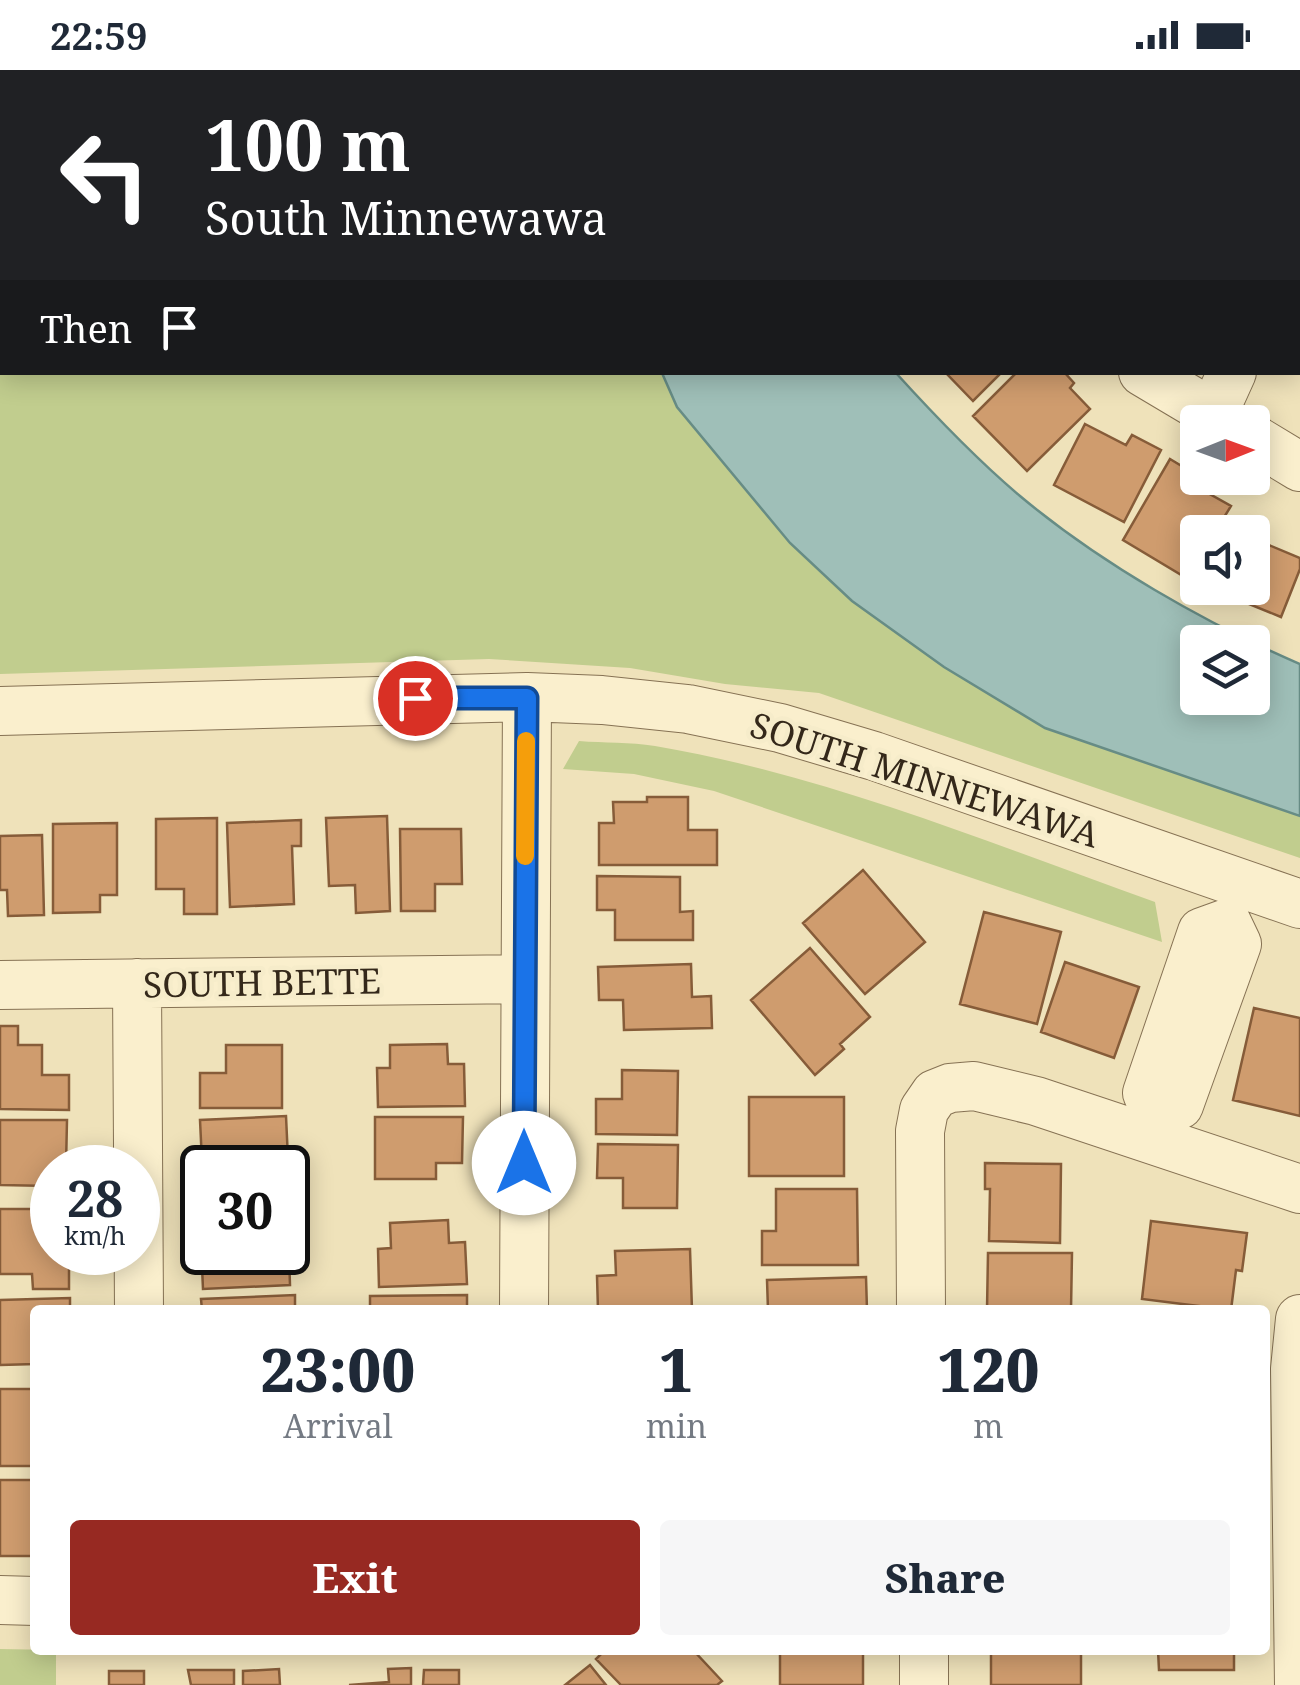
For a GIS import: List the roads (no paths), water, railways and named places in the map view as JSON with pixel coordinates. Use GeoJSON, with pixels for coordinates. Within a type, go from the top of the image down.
{"type":"FeatureCollection","features":[{"type":"Feature","properties":{"kind":"street"},"geometry":{"type":"LineString","coordinates":[[1152,375],[1224,403]]}},
{"type":"Feature","properties":{"kind":"street"},"geometry":{"type":"LineString","coordinates":[[1270,449],[1300,467]]}},
{"type":"Feature","properties":{"kind":"street"},"geometry":{"type":"LineString","coordinates":[[524,1305],[527,698]]}},
{"type":"Feature","properties":{"kind":"street","name":"SOUTH MINNEWAWA"},"geometry":{"type":"LineString","coordinates":[[0,711],[527,698],[602,700],[688,710],[780,728],[874,756],[1234,903],[1300,904]]}},
{"type":"Feature","properties":{"kind":"street"},"geometry":{"type":"LineString","coordinates":[[1152,1125],[1179,1106],[1237,944],[1234,903]]}},
{"type":"Feature","properties":{"kind":"street","name":"SOUTH BETTE"},"geometry":{"type":"LineString","coordinates":[[0,985],[524,980]]}},
{"type":"Feature","properties":{"kind":"street"},"geometry":{"type":"LineString","coordinates":[[137,983],[139,1305]]}},
{"type":"Feature","properties":{"kind":"street"},"geometry":{"type":"LineString","coordinates":[[921,1305],[920,1131],[924,1110],[935,1094],[950,1088],[974,1086],[1152,1125],[1300,1189]]}},
{"type":"Feature","properties":{"kind":"street"},"geometry":{"type":"LineString","coordinates":[[1299,1685],[1295,1369],[1300,1318]]}},
{"type":"Feature","properties":{"kind":"street"},"geometry":{"type":"LineString","coordinates":[[0,1600],[30,1600]]}},
{"type":"Feature","properties":{"kind":"street"},"geometry":{"type":"LineString","coordinates":[[924,1655],[924,1685]]}},
{"type":"Feature","properties":{"kind":"water"},"geometry":{"type":"Polygon","coordinates":[[[663,375],[898,375],[987,467],[1051,521],[1119,568],[1218,625],[1180,625],[1180,715],[1270,715],[1270,650],[1300,664],[1300,816],[1045,728],[944,667],[852,601],[790,543],[677,407],[663,375]]]}}]}
